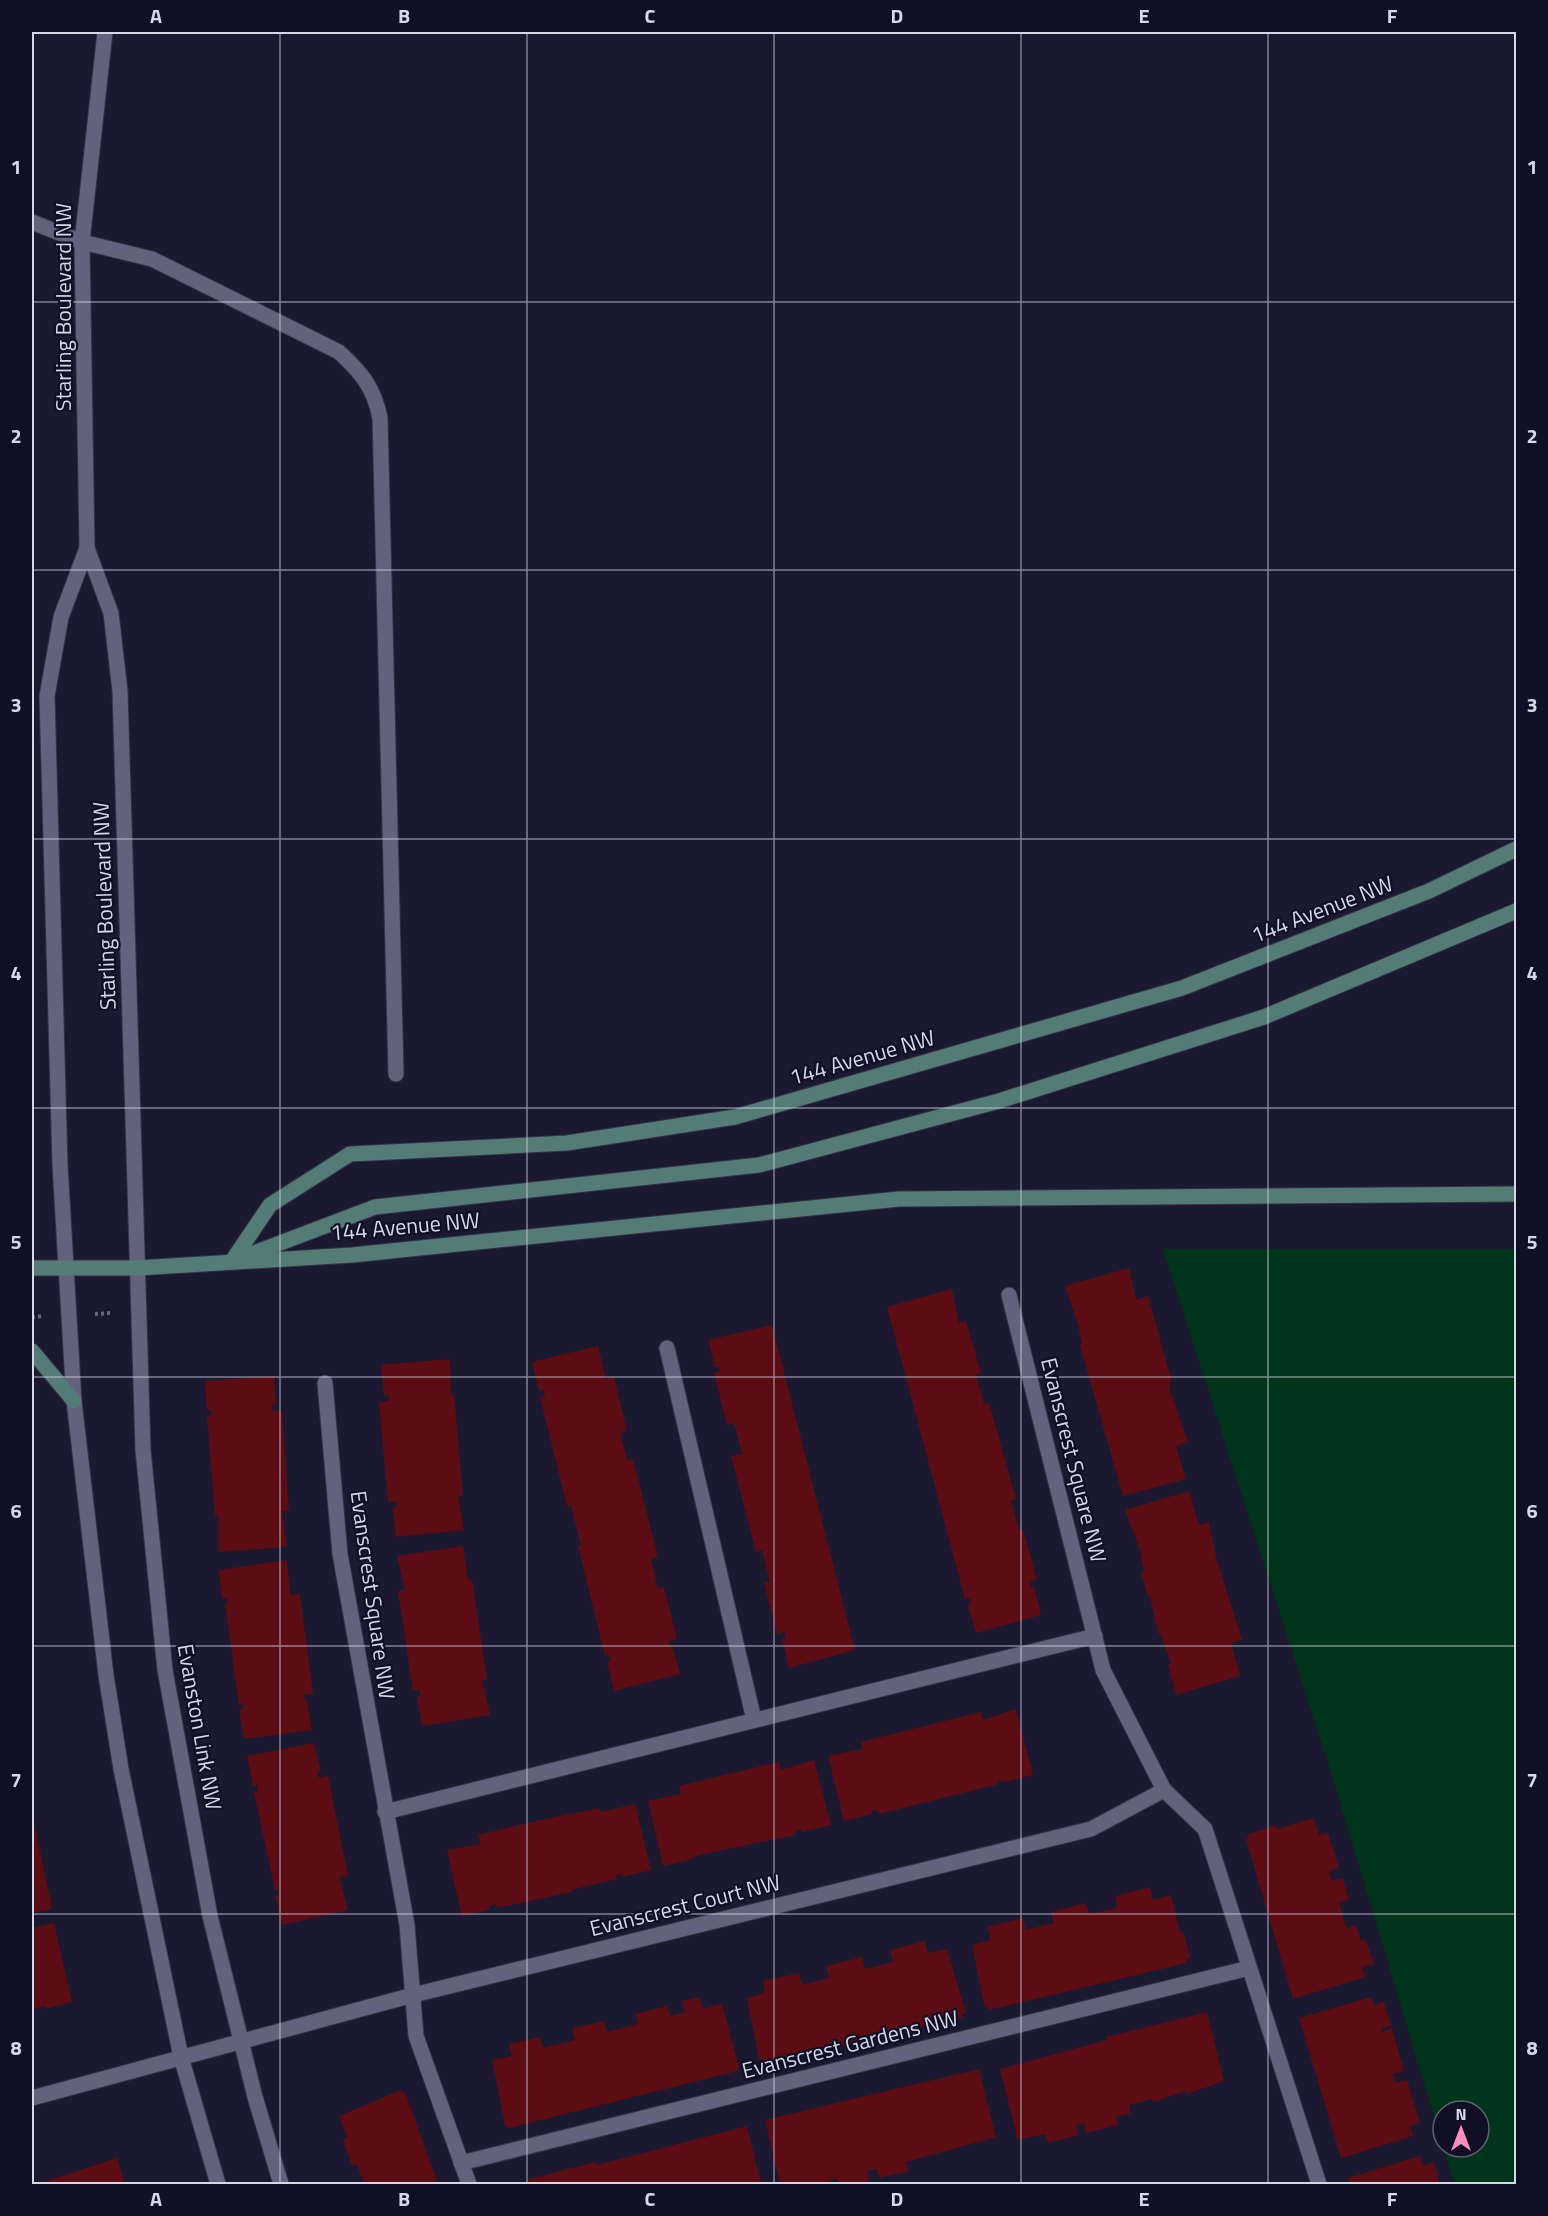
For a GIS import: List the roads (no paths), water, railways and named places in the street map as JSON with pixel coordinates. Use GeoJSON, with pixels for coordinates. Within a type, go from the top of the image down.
{"type":"FeatureCollection","features":[{"type":"Feature","properties":{"kind":"main road","name":"144 Avenue NW"},"geometry":{"type":"LineString","coordinates":[[231,1261],[270,1205],[350,1154],[567,1143],[735,1117],[1182,987],[1429,891],[1516,849]]}},
{"type":"Feature","properties":{"kind":"main road","name":"144 Avenue NW"},"geometry":{"type":"LineString","coordinates":[[231,1261],[375,1207],[759,1165],[987,1104],[1264,1017],[1516,910]]}},
{"type":"Feature","properties":{"kind":"main road","name":"144 Avenue NW"},"geometry":{"type":"LineString","coordinates":[[32,1269],[137,1268],[352,1255],[899,1199],[1516,1194]]}},
{"type":"Feature","properties":{"kind":"main road"},"geometry":{"type":"LineString","coordinates":[[32,1351],[74,1401]]}},
{"type":"Feature","properties":{"kind":"street","name":"Starling Boulevard NW"},"geometry":{"type":"LineString","coordinates":[[105,32],[82,242],[87,548],[111,613],[120,690],[137,1268]]}},
{"type":"Feature","properties":{"kind":"street"},"geometry":{"type":"LineString","coordinates":[[32,222],[82,242],[152,259],[339,352],[362,373],[377,403],[380,418],[396,1074]]}},
{"type":"Feature","properties":{"kind":"street","name":"Starling Boulevard NW"},"geometry":{"type":"LineString","coordinates":[[66,1268],[50,880],[46,696],[61,617],[87,548]]}},
{"type":"Feature","properties":{"kind":"street"},"geometry":{"type":"LineString","coordinates":[[66,1268],[74,1401],[106,1675],[119,1757],[181,2057],[218,2184]]}},
{"type":"Feature","properties":{"kind":"street","name":"Evanston Link NW"},"geometry":{"type":"LineString","coordinates":[[137,1268],[143,1450],[165,1670],[210,1916],[269,2149],[281,2184]]}},
{"type":"Feature","properties":{"kind":"street","name":"Evanscrest Square NW"},"geometry":{"type":"LineString","coordinates":[[1009,1295],[1103,1670],[1164,1790]]}},
{"type":"Feature","properties":{"kind":"street"},"geometry":{"type":"LineString","coordinates":[[667,1348],[754,1720]]}},
{"type":"Feature","properties":{"kind":"street","name":"Evanscrest Square NW"},"geometry":{"type":"LineString","coordinates":[[325,1383],[340,1554],[407,1925],[413,1995]]}},
{"type":"Feature","properties":{"kind":"street"},"geometry":{"type":"LineString","coordinates":[[385,1812],[1095,1636]]}},
{"type":"Feature","properties":{"kind":"street"},"geometry":{"type":"LineString","coordinates":[[1164,1790],[1205,1829],[1319,2184]]}},
{"type":"Feature","properties":{"kind":"street","name":"Evanscrest Court NW"},"geometry":{"type":"LineString","coordinates":[[32,2098],[413,1995],[1092,1829],[1164,1790]]}},
{"type":"Feature","properties":{"kind":"street","name":"Evanscrest Gardens NW"},"geometry":{"type":"LineString","coordinates":[[461,2163],[1249,1968]]}},
{"type":"Feature","properties":{"kind":"street"},"geometry":{"type":"LineString","coordinates":[[413,1995],[416,2036],[469,2184]]}}]}
